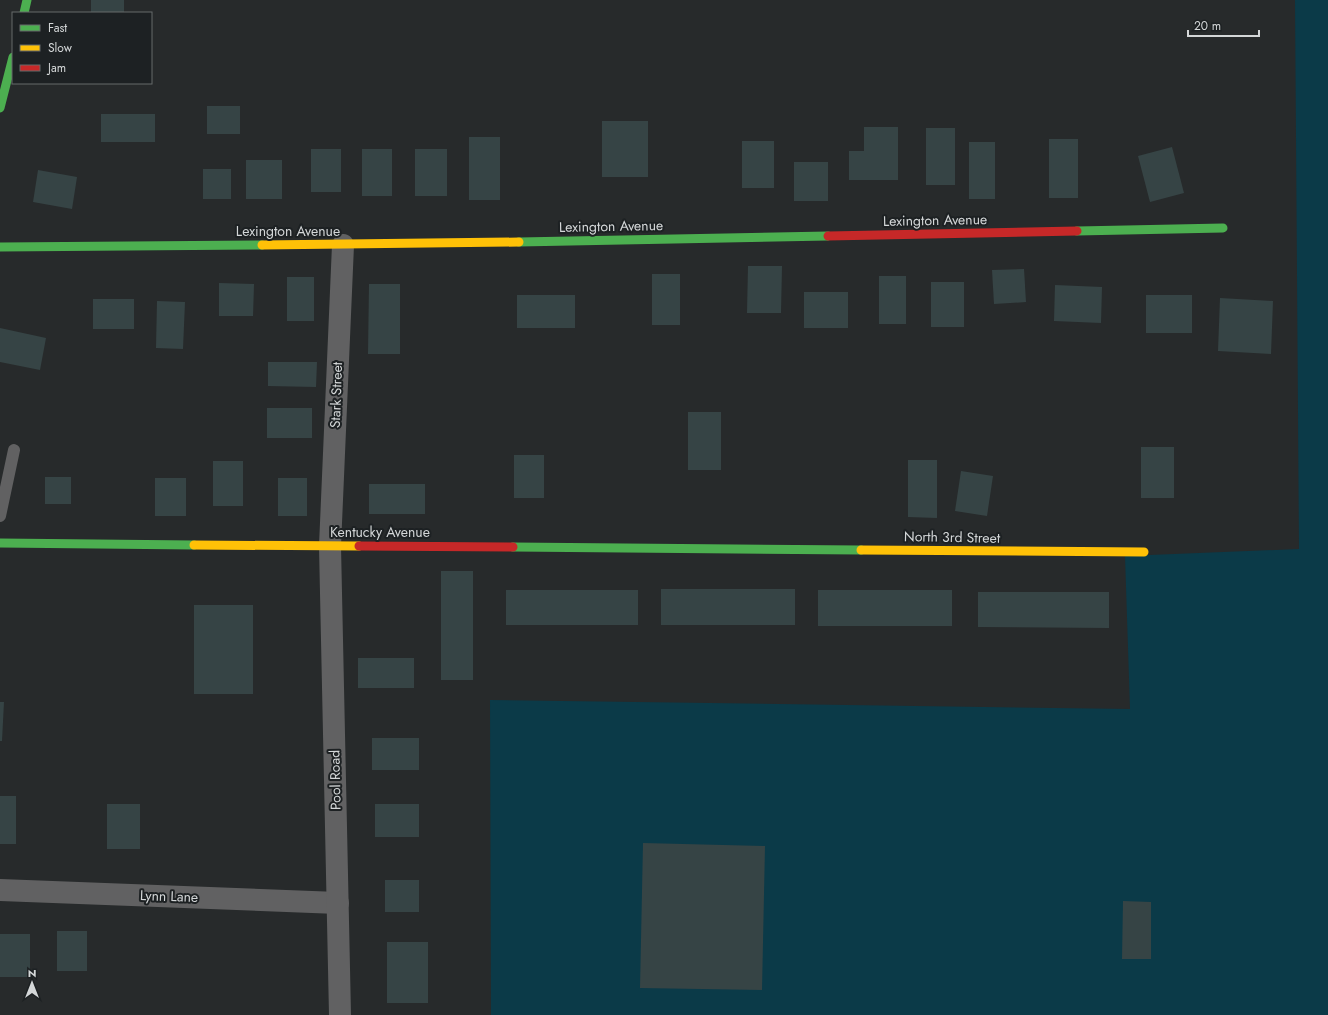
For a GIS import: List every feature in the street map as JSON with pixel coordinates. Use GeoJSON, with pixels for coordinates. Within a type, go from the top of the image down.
{"type":"FeatureCollection","features":[{"type":"Feature","properties":{"kind":"street"},"geometry":{"type":"LineString","coordinates":[[24,12],[27,0]]}},
{"type":"Feature","properties":{"kind":"street"},"geometry":{"type":"LineString","coordinates":[[0,108],[12,61]]}},
{"type":"Feature","properties":{"kind":"street","name":"Lexington Avenue"},"geometry":{"type":"LineString","coordinates":[[0,248],[342,245],[1223,228]]}},
{"type":"Feature","properties":{"kind":"street","name":"Stark Street"},"geometry":{"type":"LineString","coordinates":[[330,546],[342,245]]}},
{"type":"Feature","properties":{"kind":"street","name":"Kentucky Avenue"},"geometry":{"type":"LineString","coordinates":[[0,543],[760,549]]}},
{"type":"Feature","properties":{"kind":"street","name":"Pool Road"},"geometry":{"type":"LineString","coordinates":[[330,546],[340,1015]]}},
{"type":"Feature","properties":{"kind":"street","name":"North 3rd Street"},"geometry":{"type":"LineString","coordinates":[[760,549],[1144,552]]}},
{"type":"Feature","properties":{"kind":"street","name":"Lynn Lane"},"geometry":{"type":"LineString","coordinates":[[0,890],[338,903]]}},
{"type":"Feature","properties":{"kind":"lane"},"geometry":{"type":"LineString","coordinates":[[0,516],[14,450]]}},
{"type":"Feature","properties":{"kind":"shaded area"},"geometry":{"type":"Polygon","coordinates":[[[1295,0],[1328,0],[1328,1015],[491,1015],[490,700],[1130,709],[1125,556],[1299,549],[1295,0]]]}},
{"type":"Feature","properties":{"kind":"building"},"geometry":{"type":"Polygon","coordinates":[[[91,0],[124,0],[124,12],[91,12],[91,0]]]}},
{"type":"Feature","properties":{"kind":"building"},"geometry":{"type":"Polygon","coordinates":[[[207,106],[240,106],[240,134],[207,134],[207,106]]]}},
{"type":"Feature","properties":{"kind":"building"},"geometry":{"type":"Polygon","coordinates":[[[101,114],[155,114],[155,142],[101,142],[101,114]]]}},
{"type":"Feature","properties":{"kind":"building"},"geometry":{"type":"Polygon","coordinates":[[[602,121],[648,121],[648,177],[602,177],[602,121]]]}},
{"type":"Feature","properties":{"kind":"building"},"geometry":{"type":"Polygon","coordinates":[[[864,127],[898,127],[898,180],[849,180],[849,151],[864,151],[864,127]]]}},
{"type":"Feature","properties":{"kind":"building"},"geometry":{"type":"Polygon","coordinates":[[[926,128],[955,128],[955,185],[926,185],[926,128]]]}},
{"type":"Feature","properties":{"kind":"building"},"geometry":{"type":"Polygon","coordinates":[[[469,137],[500,137],[500,200],[469,200],[469,137]]]}},
{"type":"Feature","properties":{"kind":"building"},"geometry":{"type":"Polygon","coordinates":[[[1049,139],[1078,139],[1078,198],[1049,198],[1049,139]]]}},
{"type":"Feature","properties":{"kind":"building"},"geometry":{"type":"Polygon","coordinates":[[[742,141],[774,141],[774,188],[742,188],[742,141]]]}},
{"type":"Feature","properties":{"kind":"building"},"geometry":{"type":"Polygon","coordinates":[[[969,142],[995,142],[995,199],[969,199],[969,142]]]}},
{"type":"Feature","properties":{"kind":"building"},"geometry":{"type":"Polygon","coordinates":[[[1172,147],[1184,193],[1150,202],[1138,156],[1172,147]]]}},
{"type":"Feature","properties":{"kind":"building"},"geometry":{"type":"Polygon","coordinates":[[[311,149],[341,149],[341,192],[311,192],[311,149]]]}},
{"type":"Feature","properties":{"kind":"building"},"geometry":{"type":"Polygon","coordinates":[[[362,149],[392,149],[392,196],[362,196],[362,149]]]}},
{"type":"Feature","properties":{"kind":"building"},"geometry":{"type":"Polygon","coordinates":[[[415,149],[447,149],[447,196],[415,196],[415,149]]]}},
{"type":"Feature","properties":{"kind":"building"},"geometry":{"type":"Polygon","coordinates":[[[246,160],[282,160],[282,199],[246,199],[246,160]]]}},
{"type":"Feature","properties":{"kind":"building"},"geometry":{"type":"Polygon","coordinates":[[[794,162],[828,162],[828,201],[794,201],[794,162]]]}},
{"type":"Feature","properties":{"kind":"building"},"geometry":{"type":"Polygon","coordinates":[[[203,169],[231,169],[231,199],[203,199],[203,169]]]}},
{"type":"Feature","properties":{"kind":"building"},"geometry":{"type":"Polygon","coordinates":[[[38,170],[77,177],[72,209],[33,202],[38,170]]]}},
{"type":"Feature","properties":{"kind":"building"},"geometry":{"type":"Polygon","coordinates":[[[748,266],[782,266],[781,313],[747,313],[748,266]]]}},
{"type":"Feature","properties":{"kind":"building"},"geometry":{"type":"Polygon","coordinates":[[[1024,269],[1026,302],[994,304],[992,270],[1024,269]]]}},
{"type":"Feature","properties":{"kind":"building"},"geometry":{"type":"Polygon","coordinates":[[[652,274],[680,274],[680,325],[652,325],[652,274]]]}},
{"type":"Feature","properties":{"kind":"building"},"geometry":{"type":"Polygon","coordinates":[[[879,276],[906,276],[906,324],[879,324],[879,276]]]}},
{"type":"Feature","properties":{"kind":"building"},"geometry":{"type":"Polygon","coordinates":[[[287,277],[314,277],[314,321],[287,321],[287,277]]]}},
{"type":"Feature","properties":{"kind":"building"},"geometry":{"type":"Polygon","coordinates":[[[931,282],[964,282],[964,327],[931,327],[931,282]]]}},
{"type":"Feature","properties":{"kind":"building"},"geometry":{"type":"Polygon","coordinates":[[[219,283],[254,284],[253,316],[219,316],[219,283]]]}},
{"type":"Feature","properties":{"kind":"building"},"geometry":{"type":"Polygon","coordinates":[[[369,284],[400,284],[400,354],[368,354],[369,284]]]}},
{"type":"Feature","properties":{"kind":"building"},"geometry":{"type":"Polygon","coordinates":[[[1055,285],[1102,287],[1101,323],[1054,321],[1055,285]]]}},
{"type":"Feature","properties":{"kind":"building"},"geometry":{"type":"Polygon","coordinates":[[[804,292],[848,292],[848,328],[804,328],[804,292]]]}},
{"type":"Feature","properties":{"kind":"building"},"geometry":{"type":"Polygon","coordinates":[[[517,295],[575,295],[575,328],[517,328],[517,295]]]}},
{"type":"Feature","properties":{"kind":"building"},"geometry":{"type":"Polygon","coordinates":[[[1146,295],[1192,295],[1192,333],[1146,333],[1146,295]]]}},
{"type":"Feature","properties":{"kind":"building"},"geometry":{"type":"Polygon","coordinates":[[[1220,298],[1273,301],[1271,354],[1218,351],[1220,298]]]}},
{"type":"Feature","properties":{"kind":"building"},"geometry":{"type":"Polygon","coordinates":[[[93,299],[134,299],[134,329],[93,329],[93,299]]]}},
{"type":"Feature","properties":{"kind":"building"},"geometry":{"type":"Polygon","coordinates":[[[157,301],[185,302],[183,349],[156,348],[157,301]]]}},
{"type":"Feature","properties":{"kind":"building"},"geometry":{"type":"Polygon","coordinates":[[[0,328],[46,338],[40,370],[0,362],[0,328]]]}},
{"type":"Feature","properties":{"kind":"building"},"geometry":{"type":"Polygon","coordinates":[[[268,362],[317,362],[316,387],[268,386],[268,362]]]}},
{"type":"Feature","properties":{"kind":"building"},"geometry":{"type":"Polygon","coordinates":[[[267,408],[312,408],[312,438],[267,438],[267,408]]]}},
{"type":"Feature","properties":{"kind":"building"},"geometry":{"type":"Polygon","coordinates":[[[688,412],[721,412],[721,470],[688,470],[688,412]]]}},
{"type":"Feature","properties":{"kind":"building"},"geometry":{"type":"Polygon","coordinates":[[[1141,447],[1174,447],[1174,498],[1141,498],[1141,447]]]}},
{"type":"Feature","properties":{"kind":"building"},"geometry":{"type":"Polygon","coordinates":[[[514,455],[544,455],[544,498],[514,498],[514,455]]]}},
{"type":"Feature","properties":{"kind":"building"},"geometry":{"type":"Polygon","coordinates":[[[908,460],[937,460],[937,518],[908,517],[908,460]]]}},
{"type":"Feature","properties":{"kind":"building"},"geometry":{"type":"Polygon","coordinates":[[[213,461],[243,461],[243,506],[213,506],[213,461]]]}},
{"type":"Feature","properties":{"kind":"building"},"geometry":{"type":"Polygon","coordinates":[[[961,471],[993,476],[987,516],[955,511],[961,471]]]}},
{"type":"Feature","properties":{"kind":"building"},"geometry":{"type":"Polygon","coordinates":[[[45,477],[71,477],[71,504],[45,504],[45,477]]]}},
{"type":"Feature","properties":{"kind":"building"},"geometry":{"type":"Polygon","coordinates":[[[155,478],[186,478],[186,516],[155,516],[155,478]]]}},
{"type":"Feature","properties":{"kind":"building"},"geometry":{"type":"Polygon","coordinates":[[[278,478],[307,478],[307,516],[278,516],[278,478]]]}},
{"type":"Feature","properties":{"kind":"building"},"geometry":{"type":"Polygon","coordinates":[[[369,484],[425,484],[425,514],[369,514],[369,484]]]}},
{"type":"Feature","properties":{"kind":"building"},"geometry":{"type":"Polygon","coordinates":[[[441,571],[473,571],[473,680],[441,680],[441,571]]]}},
{"type":"Feature","properties":{"kind":"building"},"geometry":{"type":"Polygon","coordinates":[[[661,589],[795,589],[795,625],[661,625],[661,589]]]}},
{"type":"Feature","properties":{"kind":"building"},"geometry":{"type":"Polygon","coordinates":[[[506,590],[638,590],[638,625],[506,625],[506,590]]]}},
{"type":"Feature","properties":{"kind":"building"},"geometry":{"type":"Polygon","coordinates":[[[818,590],[952,590],[952,626],[818,626],[818,590]]]}},
{"type":"Feature","properties":{"kind":"building"},"geometry":{"type":"Polygon","coordinates":[[[978,592],[1109,592],[1109,628],[978,627],[978,592]]]}},
{"type":"Feature","properties":{"kind":"building"},"geometry":{"type":"Polygon","coordinates":[[[194,605],[253,605],[253,694],[194,694],[194,605]]]}},
{"type":"Feature","properties":{"kind":"building"},"geometry":{"type":"Polygon","coordinates":[[[358,658],[414,658],[414,688],[358,688],[358,658]]]}},
{"type":"Feature","properties":{"kind":"building"},"geometry":{"type":"Polygon","coordinates":[[[0,702],[4,702],[2,741],[0,741],[0,702]]]}},
{"type":"Feature","properties":{"kind":"building"},"geometry":{"type":"Polygon","coordinates":[[[372,738],[419,738],[419,770],[372,770],[372,738]]]}},
{"type":"Feature","properties":{"kind":"building"},"geometry":{"type":"Polygon","coordinates":[[[0,796],[16,796],[16,844],[0,844],[0,796]]]}},
{"type":"Feature","properties":{"kind":"building"},"geometry":{"type":"Polygon","coordinates":[[[107,804],[140,804],[140,849],[107,849],[107,804]]]}},
{"type":"Feature","properties":{"kind":"building"},"geometry":{"type":"Polygon","coordinates":[[[375,804],[419,804],[419,837],[375,837],[375,804]]]}},
{"type":"Feature","properties":{"kind":"building"},"geometry":{"type":"Polygon","coordinates":[[[643,843],[765,846],[762,990],[640,988],[643,843]]]}},
{"type":"Feature","properties":{"kind":"building"},"geometry":{"type":"Polygon","coordinates":[[[385,880],[419,880],[419,912],[385,912],[385,880]]]}},
{"type":"Feature","properties":{"kind":"building"},"geometry":{"type":"Polygon","coordinates":[[[1123,901],[1151,902],[1151,959],[1122,959],[1123,901]]]}},
{"type":"Feature","properties":{"kind":"building"},"geometry":{"type":"Polygon","coordinates":[[[57,931],[87,931],[87,971],[57,971],[57,931]]]}},
{"type":"Feature","properties":{"kind":"building"},"geometry":{"type":"Polygon","coordinates":[[[0,934],[30,934],[30,977],[0,977],[0,934]]]}},
{"type":"Feature","properties":{"kind":"building"},"geometry":{"type":"Polygon","coordinates":[[[387,942],[428,942],[428,1003],[387,1003],[387,942]]]}},
{"type":"Feature","properties":{"kind":"traffic: fast"},"geometry":{"type":"LineString","coordinates":[[24,12],[27,0]]}},
{"type":"Feature","properties":{"kind":"traffic: fast"},"geometry":{"type":"LineString","coordinates":[[0,108],[12,61]]}},
{"type":"Feature","properties":{"kind":"traffic: fast"},"geometry":{"type":"LineString","coordinates":[[1077,231],[1223,228]]}},
{"type":"Feature","properties":{"kind":"traffic: fast"},"geometry":{"type":"LineString","coordinates":[[519,242],[828,236]]}},
{"type":"Feature","properties":{"kind":"traffic: fast"},"geometry":{"type":"LineString","coordinates":[[0,247],[262,245]]}},
{"type":"Feature","properties":{"kind":"traffic: fast"},"geometry":{"type":"LineString","coordinates":[[0,543],[194,545]]}},
{"type":"Feature","properties":{"kind":"traffic: fast"},"geometry":{"type":"LineString","coordinates":[[513,547],[861,550]]}},
{"type":"Feature","properties":{"kind":"traffic: slow"},"geometry":{"type":"LineString","coordinates":[[262,245],[519,242]]}},
{"type":"Feature","properties":{"kind":"traffic: slow"},"geometry":{"type":"LineString","coordinates":[[194,545],[359,546]]}},
{"type":"Feature","properties":{"kind":"traffic: slow"},"geometry":{"type":"LineString","coordinates":[[861,550],[1144,552]]}},
{"type":"Feature","properties":{"kind":"traffic: jam"},"geometry":{"type":"LineString","coordinates":[[828,236],[1077,231]]}},
{"type":"Feature","properties":{"kind":"traffic: jam"},"geometry":{"type":"LineString","coordinates":[[359,546],[513,547]]}}]}
